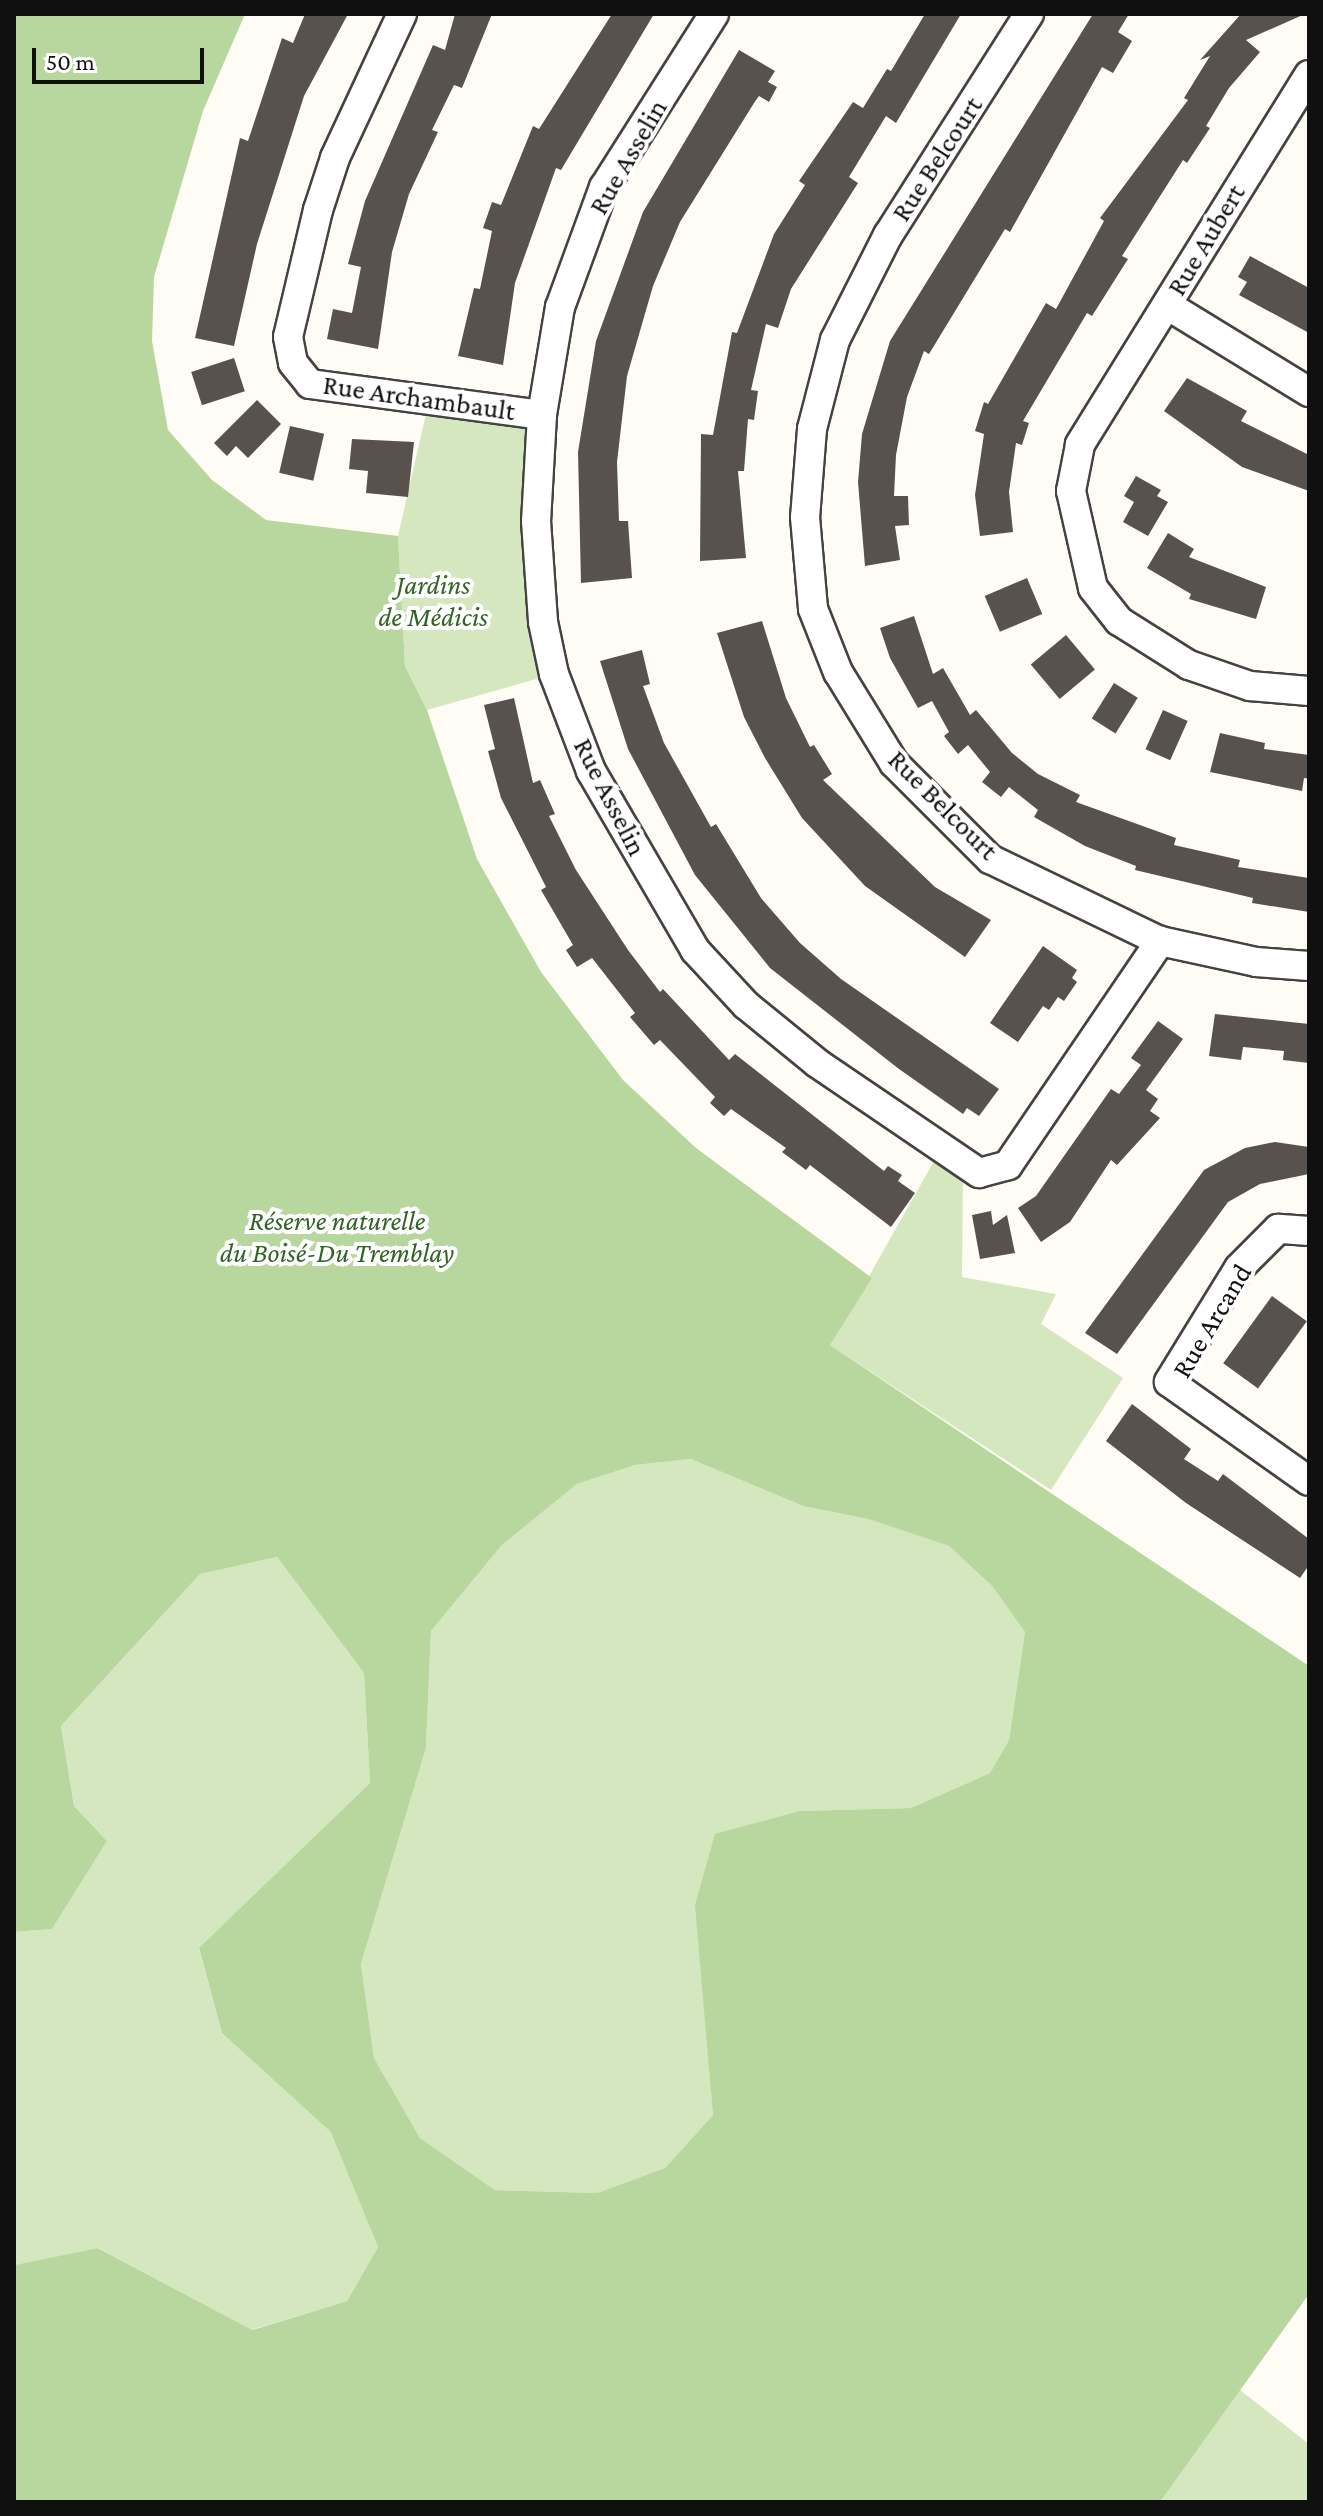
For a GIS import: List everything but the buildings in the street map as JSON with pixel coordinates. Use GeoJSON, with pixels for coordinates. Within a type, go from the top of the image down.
{"type":"FeatureCollection","features":[{"type":"Feature","properties":{"kind":"street","name":"Rue Archambault"},"geometry":{"type":"LineString","coordinates":[[402,14],[335,158],[318,210],[288,337],[293,363],[310,384],[542,415]]}},
{"type":"Feature","properties":{"kind":"street","name":"Rue Asselin"},"geometry":{"type":"LineString","coordinates":[[714,14],[604,187],[560,307],[542,415],[536,521],[543,622],[554,674],[591,771],[695,950],[746,1005],[817,1063],[979,1173],[1008,1165],[1160,941]]}},
{"type":"Feature","properties":{"kind":"street","name":"Rue Belcourt"},"geometry":{"type":"LineString","coordinates":[[1029,14],[888,235],[835,340],[812,429],[805,517],[813,609],[838,672],[894,763],[990,859],[1160,941],[1256,962],[1309,966]]}},
{"type":"Feature","properties":{"kind":"street","name":"Rue Aubert"},"geometry":{"type":"LineString","coordinates":[[1309,75],[1167,305],[1309,392]]}},
{"type":"Feature","properties":{"kind":"street"},"geometry":{"type":"LineString","coordinates":[[1167,305],[1080,445],[1072,467],[1071,491],[1093,588],[1119,621],[1189,665],[1250,686],[1309,691]]}},
{"type":"Feature","properties":{"kind":"street","name":"Rue Arcand"},"geometry":{"type":"LineString","coordinates":[[1309,1231],[1278,1229],[1239,1268],[1169,1382],[1309,1481]]}},
{"type":"Feature","properties":{"kind":"green space","name":"Réserve naturelle du Boisé-Du Tremblay"},"geometry":{"type":"Polygon","coordinates":[[[14,14],[245,14],[203,111],[154,277],[152,341],[168,430],[212,480],[266,520],[398,536],[405,666],[427,710],[477,859],[541,972],[623,1080],[696,1148],[872,1278],[830,1345],[1309,1666],[1309,2294],[1160,2502],[14,2502],[14,2265],[98,2248],[252,2330],[347,2301],[378,2247],[331,2132],[222,2033],[199,1948],[370,1783],[364,1673],[277,1557],[200,1574],[61,1726],[74,1806],[107,1841],[52,1929],[14,1932],[14,14]],[[691,1459],[635,1465],[577,1484],[502,1545],[431,1631],[426,1748],[361,1964],[374,2058],[420,2138],[495,2190],[597,2193],[665,2168],[713,2115],[695,1905],[715,1834],[800,1811],[911,1808],[990,1773],[1009,1740],[1025,1632],[992,1586],[949,1546],[868,1519],[803,1506],[691,1459]]]}},
{"type":"Feature","properties":{"kind":"green space","name":"Jardins de Médicis"},"geometry":{"type":"Polygon","coordinates":[[[429,401],[542,415],[554,674],[427,710],[405,666],[398,536],[429,401]]]}},
{"type":"Feature","properties":{"kind":"green space"},"geometry":{"type":"Polygon","coordinates":[[[938,1154],[963,1171],[962,1277],[1056,1294],[1041,1324],[1123,1378],[1051,1490],[830,1345],[938,1154]]]}},
{"type":"Feature","properties":{"kind":"green space"},"geometry":{"type":"Polygon","coordinates":[[[691,1459],[803,1506],[868,1519],[949,1546],[992,1586],[1025,1632],[1009,1740],[990,1773],[911,1808],[800,1811],[706,2013],[713,2115],[665,2168],[597,2193],[495,2190],[420,2138],[374,2058],[361,1964],[426,1748],[431,1631],[502,1545],[577,1484],[635,1465],[691,1459]]]}},
{"type":"Feature","properties":{"kind":"green space"},"geometry":{"type":"Polygon","coordinates":[[[277,1557],[364,1673],[370,1783],[199,1949],[222,2033],[332,2132],[378,2247],[347,2301],[251,2330],[99,2248],[14,2265],[14,1932],[52,1929],[107,1841],[74,1806],[61,1726],[200,1574],[277,1557]]]}},
{"type":"Feature","properties":{"kind":"green space"},"geometry":{"type":"Polygon","coordinates":[[[1240,2390],[1309,2444],[1309,2502],[1160,2502],[1240,2390]]]}}]}
